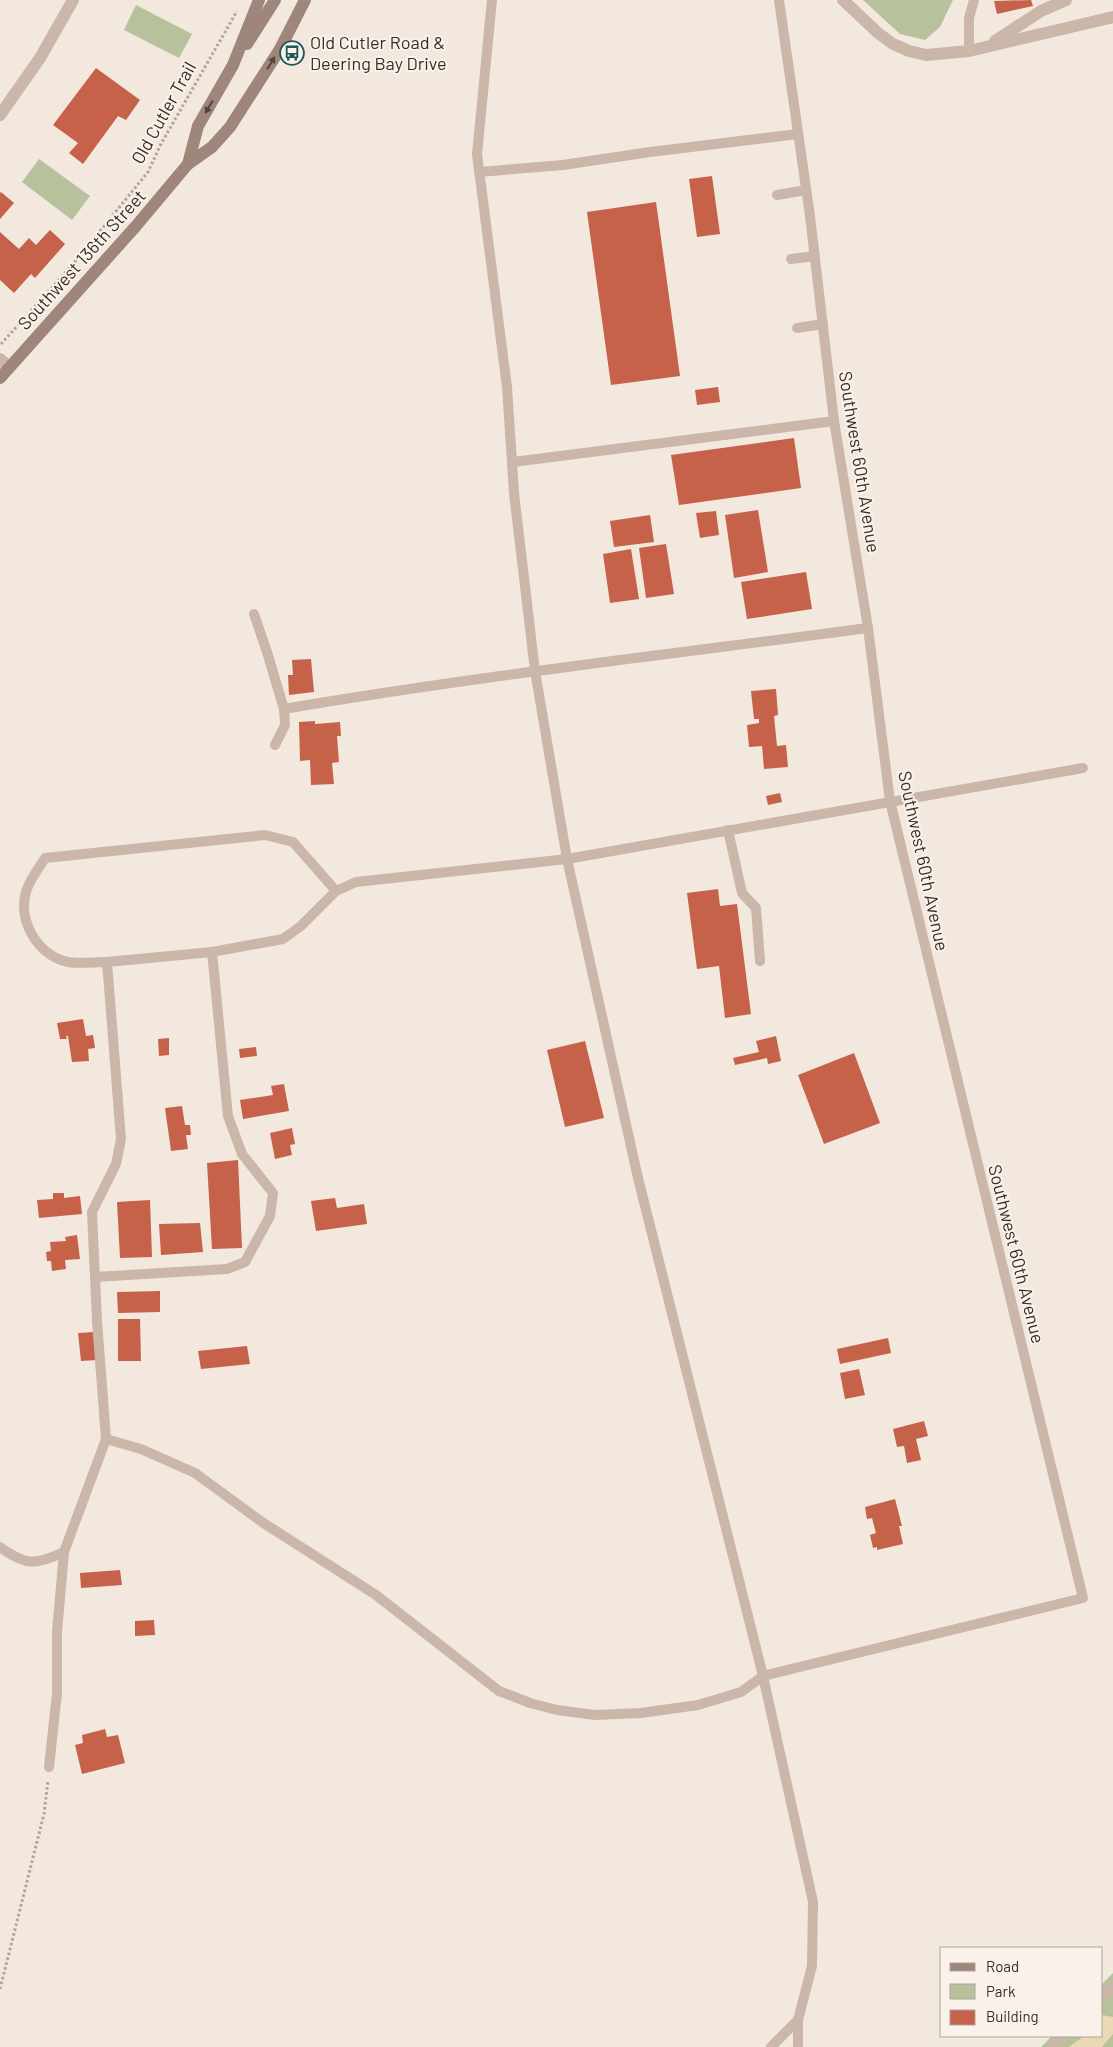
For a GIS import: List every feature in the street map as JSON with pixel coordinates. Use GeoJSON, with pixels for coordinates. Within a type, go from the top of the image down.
{"type":"FeatureCollection","features":[{"type":"Feature","properties":{"kind":"main road","name":"Southwest 136th Street"},"geometry":{"type":"LineString","coordinates":[[188,164],[198,126],[233,65],[259,0]]}},
{"type":"Feature","properties":{"kind":"main road"},"geometry":{"type":"LineString","coordinates":[[233,65],[275,0]]}},
{"type":"Feature","properties":{"kind":"main road","name":"Southwest 136th Street"},"geometry":{"type":"LineString","coordinates":[[0,378],[5,363],[136,226],[188,164],[212,147],[230,127],[280,49],[306,0]]}},
{"type":"Feature","properties":{"kind":"street"},"geometry":{"type":"LineString","coordinates":[[0,115],[40,58],[73,0]]}},
{"type":"Feature","properties":{"kind":"street"},"geometry":{"type":"LineString","coordinates":[[843,0],[878,33],[901,48],[918,54],[935,56],[968,51],[1113,17]]}},
{"type":"Feature","properties":{"kind":"street"},"geometry":{"type":"LineString","coordinates":[[989,46],[1041,11],[1066,0]]}},
{"type":"Feature","properties":{"kind":"lane"},"geometry":{"type":"LineString","coordinates":[[492,0],[477,154],[507,387],[514,493],[535,671],[567,859],[638,1178],[764,1676],[813,1902],[812,1966],[798,2020],[798,2047]]}},
{"type":"Feature","properties":{"kind":"lane","name":"Southwest 60th Avenue"},"geometry":{"type":"LineString","coordinates":[[764,1676],[1083,1598],[890,800],[868,628],[834,420],[815,256],[780,0]]}},
{"type":"Feature","properties":{"kind":"lane"},"geometry":{"type":"LineString","coordinates":[[968,51],[969,18],[974,0]]}},
{"type":"Feature","properties":{"kind":"lane"},"geometry":{"type":"LineString","coordinates":[[479,172],[563,165],[650,152],[798,134]]}},
{"type":"Feature","properties":{"kind":"lane"},"geometry":{"type":"LineString","coordinates":[[777,195],[806,190]]}},
{"type":"Feature","properties":{"kind":"lane"},"geometry":{"type":"LineString","coordinates":[[791,259],[815,256]]}},
{"type":"Feature","properties":{"kind":"lane"},"geometry":{"type":"LineString","coordinates":[[796,328],[823,324]]}},
{"type":"Feature","properties":{"kind":"lane"},"geometry":{"type":"LineString","coordinates":[[513,462],[834,420]]}},
{"type":"Feature","properties":{"kind":"lane"},"geometry":{"type":"LineString","coordinates":[[254,614],[284,709],[285,725],[275,745]]}},
{"type":"Feature","properties":{"kind":"lane"},"geometry":{"type":"LineString","coordinates":[[284,709],[535,671],[868,628]]}},
{"type":"Feature","properties":{"kind":"lane"},"geometry":{"type":"LineString","coordinates":[[336,891],[293,842],[265,834],[45,858],[26,889],[24,913],[31,935],[46,951],[67,962],[107,962],[212,952],[283,939],[301,926],[336,891],[356,882],[567,859],[890,800],[1083,768]]}},
{"type":"Feature","properties":{"kind":"lane"},"geometry":{"type":"LineString","coordinates":[[728,830],[742,893],[756,908],[760,962]]}},
{"type":"Feature","properties":{"kind":"lane"},"geometry":{"type":"LineString","coordinates":[[95,1277],[227,1269],[245,1262],[270,1216],[273,1193],[242,1154],[228,1116],[212,952]]}},
{"type":"Feature","properties":{"kind":"lane"},"geometry":{"type":"LineString","coordinates":[[49,1766],[57,1693],[57,1632],[64,1552],[106,1439],[92,1212],[116,1164],[121,1140],[107,962]]}},
{"type":"Feature","properties":{"kind":"lane"},"geometry":{"type":"LineString","coordinates":[[106,1439],[141,1449],[195,1473],[262,1522],[376,1595],[499,1691],[530,1703],[557,1710],[595,1715],[641,1713],[698,1705],[741,1692],[764,1676]]}},
{"type":"Feature","properties":{"kind":"lane"},"geometry":{"type":"LineString","coordinates":[[0,1547],[13,1557],[30,1563],[48,1560],[64,1552]]}},
{"type":"Feature","properties":{"kind":"lane"},"geometry":{"type":"LineString","coordinates":[[1103,1996],[1113,1986]]}},
{"type":"Feature","properties":{"kind":"lane"},"geometry":{"type":"LineString","coordinates":[[771,2047],[798,2020]]}},
{"type":"Feature","properties":{"kind":"lane"},"geometry":{"type":"LineString","coordinates":[[1052,2047],[1063,2037]]}},
{"type":"Feature","properties":{"kind":"path","name":"Old Cutler Trail"},"geometry":{"type":"LineString","coordinates":[[0,345],[74,263],[148,172],[161,144],[239,7]]}},
{"type":"Feature","properties":{"kind":"path"},"geometry":{"type":"LineString","coordinates":[[0,1989],[44,1814],[49,1766]]}},
{"type":"Feature","properties":{"kind":"green space"},"geometry":{"type":"Polygon","coordinates":[[[863,0],[953,0],[940,27],[925,40],[900,34],[863,0]]]}},
{"type":"Feature","properties":{"kind":"green space"},"geometry":{"type":"Polygon","coordinates":[[[136,5],[192,34],[179,58],[124,30],[136,5]]]}},
{"type":"Feature","properties":{"kind":"green space"},"geometry":{"type":"Polygon","coordinates":[[[39,159],[90,196],[72,220],[22,182],[39,159]]]}},
{"type":"Feature","properties":{"kind":"green space"},"geometry":{"type":"Polygon","coordinates":[[[1113,1973],[1113,2047],[1041,2047],[1051,2037],[1103,2037],[1103,1983],[1113,1973]]]}},
{"type":"Feature","properties":{"kind":"sand"},"geometry":{"type":"Polygon","coordinates":[[[1103,2015],[1113,2017],[1113,2034],[1102,2047],[1069,2047],[1083,2037],[1103,2037],[1103,2015]]]}},
{"type":"Feature","properties":{"kind":"building"},"geometry":{"type":"Polygon","coordinates":[[[1031,0],[1033,6],[997,14],[994,1],[1031,0]]]}},
{"type":"Feature","properties":{"kind":"building"},"geometry":{"type":"Polygon","coordinates":[[[96,68],[140,100],[126,120],[118,116],[83,164],[69,153],[78,143],[53,125],[96,68]]]}},
{"type":"Feature","properties":{"kind":"building"},"geometry":{"type":"Polygon","coordinates":[[[712,176],[720,234],[697,237],[689,179],[712,176]]]}},
{"type":"Feature","properties":{"kind":"building"},"geometry":{"type":"Polygon","coordinates":[[[0,193],[14,203],[0,219],[0,193]]]}},
{"type":"Feature","properties":{"kind":"building"},"geometry":{"type":"Polygon","coordinates":[[[656,202],[680,376],[611,385],[587,212],[656,202]]]}},
{"type":"Feature","properties":{"kind":"building"},"geometry":{"type":"Polygon","coordinates":[[[50,230],[65,244],[35,278],[31,274],[14,293],[0,280],[0,232],[19,249],[29,238],[36,245],[50,230]]]}},
{"type":"Feature","properties":{"kind":"building"},"geometry":{"type":"Polygon","coordinates":[[[718,387],[720,402],[697,405],[695,390],[718,387]]]}},
{"type":"Feature","properties":{"kind":"building"},"geometry":{"type":"Polygon","coordinates":[[[794,438],[801,488],[679,505],[671,455],[794,438]]]}},
{"type":"Feature","properties":{"kind":"building"},"geometry":{"type":"Polygon","coordinates":[[[758,510],[768,572],[734,578],[725,515],[758,510]]]}},
{"type":"Feature","properties":{"kind":"building"},"geometry":{"type":"Polygon","coordinates":[[[716,511],[719,535],[700,538],[696,513],[716,511]]]}},
{"type":"Feature","properties":{"kind":"building"},"geometry":{"type":"Polygon","coordinates":[[[650,515],[654,542],[614,547],[610,521],[650,515]]]}},
{"type":"Feature","properties":{"kind":"building"},"geometry":{"type":"Polygon","coordinates":[[[666,544],[674,594],[646,598],[639,548],[666,544]]]}},
{"type":"Feature","properties":{"kind":"building"},"geometry":{"type":"Polygon","coordinates":[[[631,549],[639,599],[610,603],[603,554],[631,549]]]}},
{"type":"Feature","properties":{"kind":"building"},"geometry":{"type":"Polygon","coordinates":[[[806,572],[812,609],[747,619],[741,582],[806,572]]]}},
{"type":"Feature","properties":{"kind":"building"},"geometry":{"type":"Polygon","coordinates":[[[311,659],[314,692],[289,695],[288,675],[293,675],[292,660],[311,659]]]}},
{"type":"Feature","properties":{"kind":"building"},"geometry":{"type":"Polygon","coordinates":[[[776,689],[778,715],[774,716],[777,746],[786,745],[788,767],[764,769],[762,746],[749,747],[747,725],[759,723],[759,719],[754,719],[751,691],[776,689]]]}},
{"type":"Feature","properties":{"kind":"building"},"geometry":{"type":"Polygon","coordinates":[[[315,721],[315,724],[340,722],[341,736],[337,736],[339,762],[332,763],[334,784],[311,785],[310,760],[300,761],[299,722],[315,721]]]}},
{"type":"Feature","properties":{"kind":"building"},"geometry":{"type":"Polygon","coordinates":[[[780,793],[782,802],[768,805],[766,796],[780,793]]]}},
{"type":"Feature","properties":{"kind":"building"},"geometry":{"type":"Polygon","coordinates":[[[718,889],[720,906],[737,904],[751,1014],[725,1018],[719,966],[697,969],[687,893],[718,889]]]}},
{"type":"Feature","properties":{"kind":"building"},"geometry":{"type":"Polygon","coordinates":[[[83,1019],[86,1036],[93,1035],[95,1048],[88,1049],[89,1061],[72,1062],[68,1036],[66,1036],[67,1039],[60,1039],[57,1023],[83,1019]]]}},
{"type":"Feature","properties":{"kind":"building"},"geometry":{"type":"Polygon","coordinates":[[[776,1036],[781,1061],[768,1064],[767,1058],[735,1065],[733,1058],[759,1052],[756,1041],[776,1036]]]}},
{"type":"Feature","properties":{"kind":"building"},"geometry":{"type":"Polygon","coordinates":[[[169,1038],[169,1055],[159,1056],[158,1039],[169,1038]]]}},
{"type":"Feature","properties":{"kind":"building"},"geometry":{"type":"Polygon","coordinates":[[[585,1041],[604,1118],[565,1127],[547,1050],[585,1041]]]}},
{"type":"Feature","properties":{"kind":"building"},"geometry":{"type":"Polygon","coordinates":[[[256,1047],[257,1056],[240,1058],[239,1049],[256,1047]]]}},
{"type":"Feature","properties":{"kind":"building"},"geometry":{"type":"Polygon","coordinates":[[[854,1053],[880,1123],[824,1144],[798,1075],[854,1053]]]}},
{"type":"Feature","properties":{"kind":"building"},"geometry":{"type":"Polygon","coordinates":[[[284,1084],[289,1111],[243,1119],[240,1100],[273,1095],[271,1086],[284,1084]]]}},
{"type":"Feature","properties":{"kind":"building"},"geometry":{"type":"Polygon","coordinates":[[[182,1106],[185,1125],[190,1125],[191,1135],[186,1135],[188,1149],[171,1151],[165,1108],[182,1106]]]}},
{"type":"Feature","properties":{"kind":"building"},"geometry":{"type":"Polygon","coordinates":[[[292,1128],[295,1144],[290,1145],[292,1155],[275,1159],[270,1133],[292,1128]]]}},
{"type":"Feature","properties":{"kind":"building"},"geometry":{"type":"Polygon","coordinates":[[[238,1160],[242,1248],[212,1249],[207,1163],[238,1160]]]}},
{"type":"Feature","properties":{"kind":"building"},"geometry":{"type":"Polygon","coordinates":[[[53,1193],[64,1193],[64,1198],[80,1196],[82,1214],[39,1218],[37,1200],[53,1199],[53,1193]]]}},
{"type":"Feature","properties":{"kind":"building"},"geometry":{"type":"Polygon","coordinates":[[[335,1198],[337,1208],[364,1204],[367,1224],[316,1231],[311,1201],[335,1198]]]}},
{"type":"Feature","properties":{"kind":"building"},"geometry":{"type":"Polygon","coordinates":[[[150,1200],[152,1257],[120,1258],[117,1202],[150,1200]]]}},
{"type":"Feature","properties":{"kind":"building"},"geometry":{"type":"Polygon","coordinates":[[[200,1223],[203,1252],[161,1255],[159,1224],[200,1223]]]}},
{"type":"Feature","properties":{"kind":"building"},"geometry":{"type":"Polygon","coordinates":[[[77,1235],[80,1259],[65,1260],[66,1269],[52,1271],[51,1261],[47,1261],[46,1252],[51,1251],[50,1242],[66,1241],[65,1237],[77,1235]]]}},
{"type":"Feature","properties":{"kind":"building"},"geometry":{"type":"Polygon","coordinates":[[[160,1291],[160,1312],[118,1313],[117,1292],[160,1291]]]}},
{"type":"Feature","properties":{"kind":"building"},"geometry":{"type":"Polygon","coordinates":[[[118,1319],[140,1319],[141,1361],[118,1361],[118,1319]]]}},
{"type":"Feature","properties":{"kind":"building"},"geometry":{"type":"Polygon","coordinates":[[[94,1332],[97,1360],[81,1361],[78,1333],[94,1332]]]}},
{"type":"Feature","properties":{"kind":"building"},"geometry":{"type":"Polygon","coordinates":[[[888,1338],[891,1353],[840,1364],[837,1349],[888,1338]]]}},
{"type":"Feature","properties":{"kind":"building"},"geometry":{"type":"Polygon","coordinates":[[[247,1346],[250,1364],[201,1369],[198,1351],[247,1346]]]}},
{"type":"Feature","properties":{"kind":"building"},"geometry":{"type":"Polygon","coordinates":[[[859,1369],[865,1395],[845,1399],[840,1373],[859,1369]]]}},
{"type":"Feature","properties":{"kind":"building"},"geometry":{"type":"Polygon","coordinates":[[[924,1421],[928,1436],[916,1439],[921,1460],[907,1463],[904,1446],[897,1447],[893,1429],[924,1421]]]}},
{"type":"Feature","properties":{"kind":"building"},"geometry":{"type":"Polygon","coordinates":[[[895,1499],[902,1526],[899,1526],[903,1544],[877,1550],[877,1547],[873,1548],[870,1535],[876,1533],[872,1518],[867,1519],[865,1507],[895,1499]]]}},
{"type":"Feature","properties":{"kind":"building"},"geometry":{"type":"Polygon","coordinates":[[[120,1570],[122,1585],[81,1588],[80,1573],[120,1570]]]}},
{"type":"Feature","properties":{"kind":"building"},"geometry":{"type":"Polygon","coordinates":[[[154,1620],[155,1635],[135,1636],[135,1621],[154,1620]]]}},
{"type":"Feature","properties":{"kind":"building"},"geometry":{"type":"Polygon","coordinates":[[[105,1729],[107,1737],[118,1735],[125,1763],[82,1774],[75,1745],[83,1743],[82,1735],[105,1729]]]}},
{"type":"Feature","properties":{"kind":"place","name":"Old Cutler Road & Deering Bay Drive"},"geometry":{"type":"Point","coordinates":[292,53]}}]}
